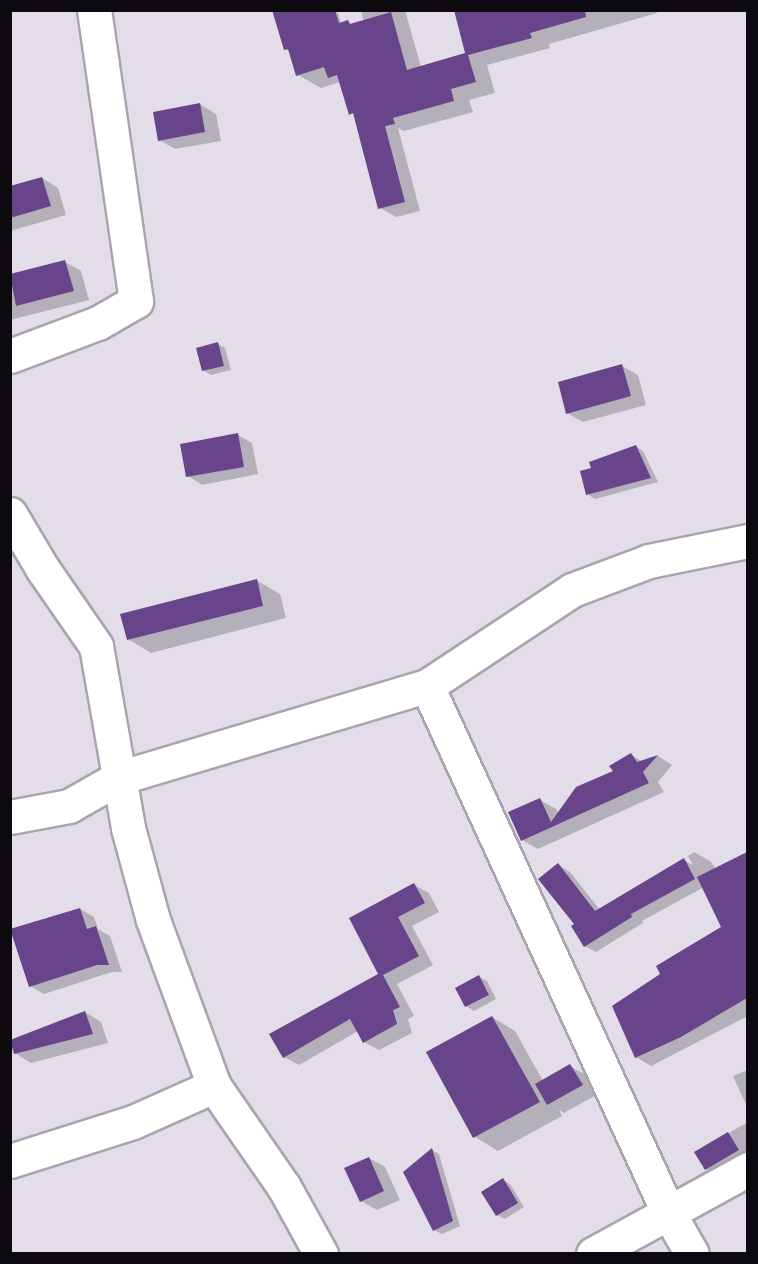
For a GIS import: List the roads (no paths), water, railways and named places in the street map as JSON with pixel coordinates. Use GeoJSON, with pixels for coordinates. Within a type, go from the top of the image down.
{"type":"FeatureCollection","features":[{"type":"Feature","properties":{"kind":"street"},"geometry":{"type":"LineString","coordinates":[[10,356],[98,323],[136,301],[94,10]]}},
{"type":"Feature","properties":{"kind":"street"},"geometry":{"type":"LineString","coordinates":[[10,514],[42,568],[96,646],[118,778],[153,920],[214,1086],[284,1187],[321,1254]]}},
{"type":"Feature","properties":{"kind":"street"},"geometry":{"type":"LineString","coordinates":[[10,817],[69,806],[118,778],[427,686],[572,590],[649,561],[747,541]]}},
{"type":"Feature","properties":{"kind":"street"},"geometry":{"type":"LineString","coordinates":[[427,686],[668,1212],[692,1254]]}},
{"type":"Feature","properties":{"kind":"street"},"geometry":{"type":"LineString","coordinates":[[10,1161],[133,1122],[214,1086]]}},
{"type":"Feature","properties":{"kind":"street"},"geometry":{"type":"LineString","coordinates":[[593,1254],[747,1169]]}}]}
